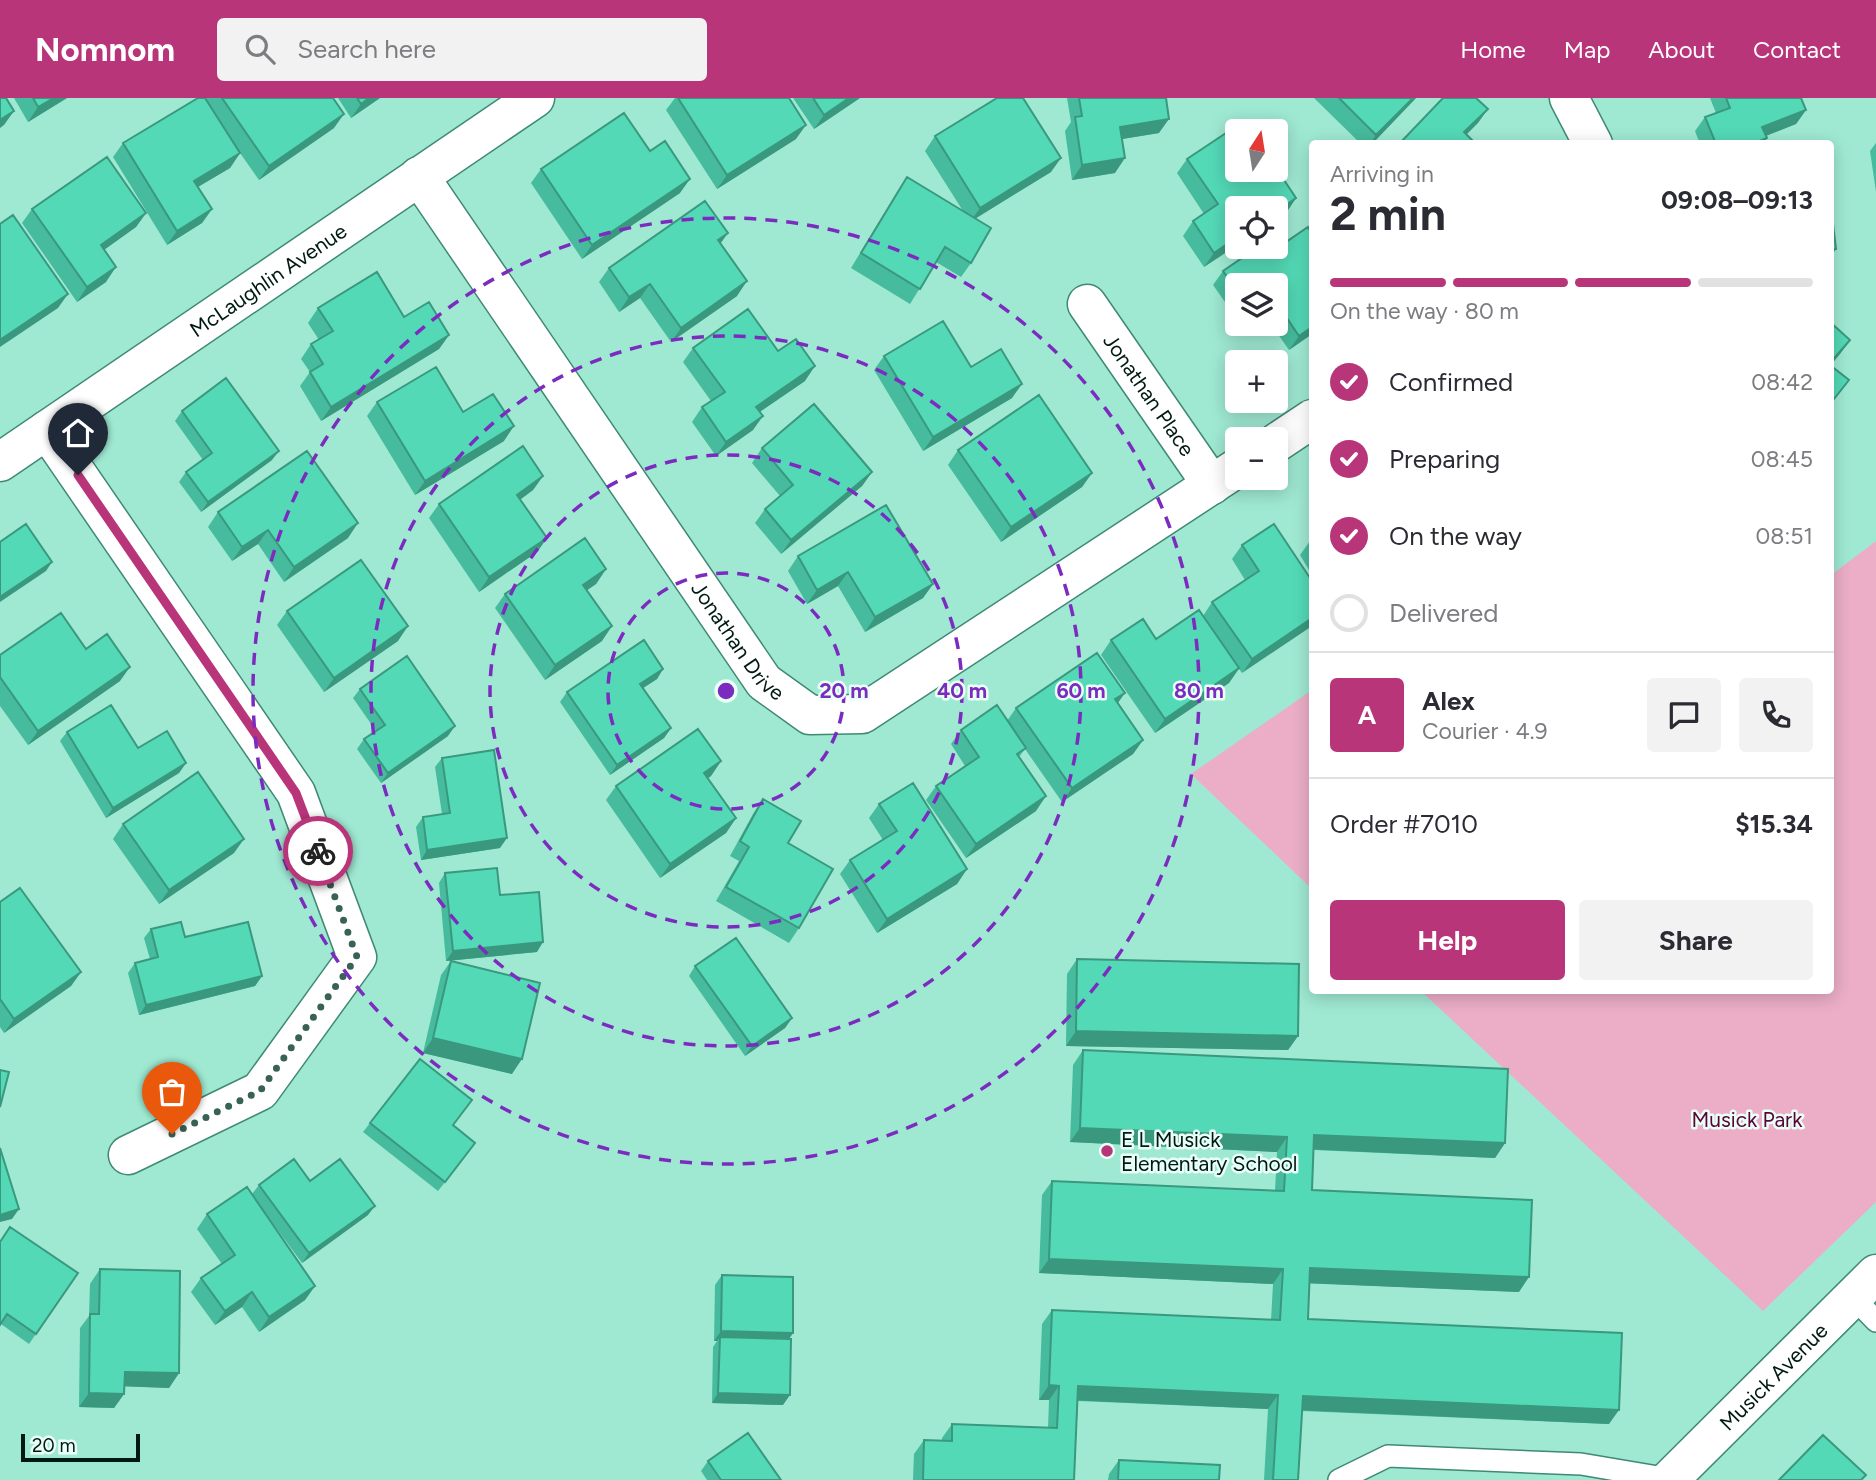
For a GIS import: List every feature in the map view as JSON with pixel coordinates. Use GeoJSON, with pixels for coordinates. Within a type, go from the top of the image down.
{"type":"FeatureCollection","features":[{"type":"Feature","properties":{"kind":"street","name":"McLaughlin Avenue"},"geometry":{"type":"LineString","coordinates":[[0,462],[535,98]]}},
{"type":"Feature","properties":{"kind":"street"},"geometry":{"type":"LineString","coordinates":[[1569,98],[1591,140]]}},
{"type":"Feature","properties":{"kind":"street","name":"Jonathan Drive"},"geometry":{"type":"LineString","coordinates":[[419,176],[764,682],[810,715],[862,714],[1224,477]]}},
{"type":"Feature","properties":{"kind":"street","name":"Jonathan Place"},"geometry":{"type":"LineString","coordinates":[[1087,304],[1224,477]]}},
{"type":"Feature","properties":{"kind":"street"},"geometry":{"type":"LineString","coordinates":[[1288,435],[1309,421]]}},
{"type":"Feature","properties":{"kind":"street"},"geometry":{"type":"LineString","coordinates":[[47,430],[296,793],[357,957],[260,1091],[128,1155]]}},
{"type":"Feature","properties":{"kind":"street","name":"Musick Avenue"},"geometry":{"type":"LineString","coordinates":[[1670,1480],[1868,1297]]}},
{"type":"Feature","properties":{"kind":"lane"},"geometry":{"type":"LineString","coordinates":[[1339,1480],[1388,1456],[1581,1464],[1670,1480]]}},
{"type":"Feature","properties":{"kind":"green space","name":"Musick Park"},"geometry":{"type":"Polygon","coordinates":[[[1876,541],[1876,1202],[1763,1311],[1424,994],[1834,994],[1834,573],[1876,541]]]}},
{"type":"Feature","properties":{"kind":"green space"},"geometry":{"type":"Polygon","coordinates":[[[1309,692],[1309,886],[1191,774],[1309,692]]]}},
{"type":"Feature","properties":{"kind":"building"},"geometry":{"type":"Polygon","coordinates":[[[0,98],[6,98],[14,111],[0,120],[0,98]]]}},
{"type":"Feature","properties":{"kind":"building"},"geometry":{"type":"Polygon","coordinates":[[[33,98],[54,98],[38,107],[33,98]]]}},
{"type":"Feature","properties":{"kind":"building"},"geometry":{"type":"Polygon","coordinates":[[[198,98],[205,98],[240,153],[194,181],[212,209],[177,231],[123,143],[198,98]]]}},
{"type":"Feature","properties":{"kind":"building"},"geometry":{"type":"Polygon","coordinates":[[[222,98],[333,98],[344,114],[269,166],[222,98]]]}},
{"type":"Feature","properties":{"kind":"building"},"geometry":{"type":"Polygon","coordinates":[[[357,98],[369,98],[361,104],[357,98]]]}},
{"type":"Feature","properties":{"kind":"building"},"geometry":{"type":"Polygon","coordinates":[[[678,98],[789,98],[806,125],[727,175],[678,98]]]}},
{"type":"Feature","properties":{"kind":"building"},"geometry":{"type":"Polygon","coordinates":[[[813,98],[849,98],[824,115],[813,98]]]}},
{"type":"Feature","properties":{"kind":"building"},"geometry":{"type":"Polygon","coordinates":[[[997,98],[1023,98],[1061,158],[980,208],[935,136],[997,98]]]}},
{"type":"Feature","properties":{"kind":"building"},"geometry":{"type":"Polygon","coordinates":[[[1079,98],[1166,98],[1169,119],[1120,127],[1125,158],[1082,165],[1075,117],[1082,116],[1079,98]]]}},
{"type":"Feature","properties":{"kind":"building"},"geometry":{"type":"Polygon","coordinates":[[[1339,98],[1413,98],[1376,135],[1339,98]]]}},
{"type":"Feature","properties":{"kind":"building"},"geometry":{"type":"Polygon","coordinates":[[[1443,98],[1476,98],[1488,109],[1464,132],[1472,140],[1403,140],[1443,98]]]}},
{"type":"Feature","properties":{"kind":"building"},"geometry":{"type":"Polygon","coordinates":[[[1726,98],[1801,98],[1806,110],[1762,127],[1767,138],[1762,140],[1714,140],[1705,117],[1730,108],[1726,98]]]}},
{"type":"Feature","properties":{"kind":"building"},"geometry":{"type":"Polygon","coordinates":[[[624,113],[650,151],[665,141],[690,179],[592,245],[541,169],[624,113]]]}},
{"type":"Feature","properties":{"kind":"building"},"geometry":{"type":"Polygon","coordinates":[[[1225,134],[1225,182],[1285,182],[1296,198],[1288,204],[1288,196],[1225,196],[1225,245],[1214,253],[1193,221],[1218,204],[1187,159],[1225,134]]]}},
{"type":"Feature","properties":{"kind":"building"},"geometry":{"type":"Polygon","coordinates":[[[107,157],[146,213],[101,245],[116,267],[87,287],[32,209],[107,157]]]}},
{"type":"Feature","properties":{"kind":"building"},"geometry":{"type":"Polygon","coordinates":[[[907,177],[991,228],[971,263],[945,247],[920,289],[861,253],[907,177]]]}},
{"type":"Feature","properties":{"kind":"building"},"geometry":{"type":"Polygon","coordinates":[[[705,201],[728,233],[718,240],[747,281],[681,328],[650,284],[629,297],[609,268],[705,201]]]}},
{"type":"Feature","properties":{"kind":"building"},"geometry":{"type":"Polygon","coordinates":[[[13,215],[68,294],[0,340],[0,224],[13,215]]]}},
{"type":"Feature","properties":{"kind":"building"},"geometry":{"type":"Polygon","coordinates":[[[1308,227],[1309,329],[1299,336],[1288,320],[1288,273],[1225,274],[1223,271],[1240,259],[1288,259],[1288,241],[1308,227]]]}},
{"type":"Feature","properties":{"kind":"building"},"geometry":{"type":"Polygon","coordinates":[[[377,272],[404,317],[429,302],[449,335],[331,407],[310,372],[323,364],[311,344],[333,331],[318,308],[377,272]]]}},
{"type":"Feature","properties":{"kind":"building"},"geometry":{"type":"Polygon","coordinates":[[[748,309],[778,351],[796,339],[815,366],[756,407],[763,416],[726,442],[702,407],[725,392],[693,348],[748,309]]]}},
{"type":"Feature","properties":{"kind":"building"},"geometry":{"type":"Polygon","coordinates":[[[943,321],[971,367],[1001,349],[1022,384],[933,437],[884,356],[943,321]]]}},
{"type":"Feature","properties":{"kind":"building"},"geometry":{"type":"Polygon","coordinates":[[[1834,326],[1850,340],[1834,358],[1834,326]]]}},
{"type":"Feature","properties":{"kind":"building"},"geometry":{"type":"Polygon","coordinates":[[[436,367],[463,412],[493,394],[514,426],[425,481],[377,402],[436,367]]]}},
{"type":"Feature","properties":{"kind":"building"},"geometry":{"type":"Polygon","coordinates":[[[1834,368],[1849,380],[1834,399],[1834,368]]]}},
{"type":"Feature","properties":{"kind":"building"},"geometry":{"type":"Polygon","coordinates":[[[226,378],[279,451],[208,502],[186,472],[212,453],[182,411],[226,378]]]}},
{"type":"Feature","properties":{"kind":"building"},"geometry":{"type":"Polygon","coordinates":[[[1039,395],[1092,473],[1011,527],[958,450],[1039,395]]]}},
{"type":"Feature","properties":{"kind":"building"},"geometry":{"type":"Polygon","coordinates":[[[814,404],[872,472],[791,540],[765,509],[793,485],[762,448],[814,404]]]}},
{"type":"Feature","properties":{"kind":"building"},"geometry":{"type":"Polygon","coordinates":[[[523,446],[543,476],[517,495],[547,538],[489,577],[439,504],[523,446]]]}},
{"type":"Feature","properties":{"kind":"building"},"geometry":{"type":"Polygon","coordinates":[[[307,451],[358,523],[294,567],[268,530],[242,547],[218,512],[307,451]]]}},
{"type":"Feature","properties":{"kind":"building"},"geometry":{"type":"Polygon","coordinates":[[[886,505],[933,584],[875,617],[848,572],[817,590],[798,556],[886,505]]]}},
{"type":"Feature","properties":{"kind":"building"},"geometry":{"type":"Polygon","coordinates":[[[26,524],[52,562],[0,597],[0,542],[26,524]]]}},
{"type":"Feature","properties":{"kind":"building"},"geometry":{"type":"Polygon","coordinates":[[[1274,524],[1309,576],[1309,620],[1252,659],[1212,602],[1259,571],[1242,545],[1274,524]]]}},
{"type":"Feature","properties":{"kind":"building"},"geometry":{"type":"Polygon","coordinates":[[[585,538],[606,569],[583,585],[612,626],[555,665],[505,594],[585,538]]]}},
{"type":"Feature","properties":{"kind":"building"},"geometry":{"type":"Polygon","coordinates":[[[361,560],[408,626],[334,678],[287,611],[361,560]]]}},
{"type":"Feature","properties":{"kind":"building"},"geometry":{"type":"Polygon","coordinates":[[[1199,610],[1239,668],[1165,719],[1111,640],[1143,619],[1156,639],[1199,610]]]}},
{"type":"Feature","properties":{"kind":"building"},"geometry":{"type":"Polygon","coordinates":[[[61,613],[86,649],[107,634],[130,667],[38,731],[0,677],[0,655],[61,613]]]}},
{"type":"Feature","properties":{"kind":"building"},"geometry":{"type":"Polygon","coordinates":[[[644,640],[663,669],[640,684],[671,728],[617,765],[567,692],[644,640]]]}},
{"type":"Feature","properties":{"kind":"building"},"geometry":{"type":"Polygon","coordinates":[[[1097,653],[1125,693],[1115,699],[1143,740],[1072,788],[1016,708],[1097,653]]]}},
{"type":"Feature","properties":{"kind":"building"},"geometry":{"type":"Polygon","coordinates":[[[407,656],[455,726],[388,773],[364,739],[385,725],[360,689],[407,656]]]}},
{"type":"Feature","properties":{"kind":"building"},"geometry":{"type":"Polygon","coordinates":[[[111,705],[138,748],[167,731],[186,763],[113,808],[67,732],[111,705]]]}},
{"type":"Feature","properties":{"kind":"building"},"geometry":{"type":"Polygon","coordinates":[[[997,705],[1026,748],[1017,754],[1046,796],[976,844],[936,786],[979,757],[961,730],[997,705]]]}},
{"type":"Feature","properties":{"kind":"building"},"geometry":{"type":"Polygon","coordinates":[[[698,729],[721,761],[704,773],[736,818],[670,864],[616,786],[698,729]]]}},
{"type":"Feature","properties":{"kind":"building"},"geometry":{"type":"Polygon","coordinates":[[[494,750],[507,838],[427,850],[423,817],[450,813],[442,758],[494,750]]]}},
{"type":"Feature","properties":{"kind":"building"},"geometry":{"type":"Polygon","coordinates":[[[198,772],[244,839],[169,890],[123,824],[198,772]]]}},
{"type":"Feature","properties":{"kind":"building"},"geometry":{"type":"Polygon","coordinates":[[[913,783],[967,869],[887,919],[850,860],[897,831],[879,804],[913,783]]]}},
{"type":"Feature","properties":{"kind":"building"},"geometry":{"type":"Polygon","coordinates":[[[763,799],[801,821],[788,843],[833,869],[799,928],[726,887],[749,847],[740,841],[763,799]]]}},
{"type":"Feature","properties":{"kind":"building"},"geometry":{"type":"Polygon","coordinates":[[[497,868],[500,895],[539,892],[543,942],[453,951],[445,873],[497,868]]]}},
{"type":"Feature","properties":{"kind":"building"},"geometry":{"type":"Polygon","coordinates":[[[20,888],[81,972],[14,1019],[0,999],[0,902],[20,888]]]}},
{"type":"Feature","properties":{"kind":"building"},"geometry":{"type":"Polygon","coordinates":[[[181,922],[185,937],[248,922],[262,976],[146,1005],[135,963],[158,957],[151,929],[181,922]]]}},
{"type":"Feature","properties":{"kind":"building"},"geometry":{"type":"Polygon","coordinates":[[[736,938],[792,1018],[752,1046],[695,966],[736,938]]]}},
{"type":"Feature","properties":{"kind":"building"},"geometry":{"type":"Polygon","coordinates":[[[1077,959],[1299,964],[1298,1036],[1076,1031],[1077,959]]]}},
{"type":"Feature","properties":{"kind":"building"},"geometry":{"type":"Polygon","coordinates":[[[451,961],[540,983],[522,1059],[433,1038],[451,961]]]}},
{"type":"Feature","properties":{"kind":"building"},"geometry":{"type":"Polygon","coordinates":[[[1083,1050],[1508,1069],[1505,1143],[1314,1135],[1312,1190],[1532,1200],[1529,1277],[1310,1268],[1308,1319],[1622,1333],[1619,1410],[1303,1396],[1298,1480],[1273,1480],[1278,1395],[1078,1386],[1074,1480],[923,1480],[924,1440],[952,1441],[952,1424],[1057,1428],[1059,1386],[1049,1385],[1052,1310],[1280,1320],[1283,1269],[1049,1259],[1052,1181],[1284,1191],[1287,1137],[1080,1128],[1083,1050]]]}},
{"type":"Feature","properties":{"kind":"building"},"geometry":{"type":"Polygon","coordinates":[[[420,1059],[472,1100],[453,1125],[475,1143],[445,1182],[370,1123],[420,1059]]]}},
{"type":"Feature","properties":{"kind":"building"},"geometry":{"type":"Polygon","coordinates":[[[0,1070],[9,1072],[0,1107],[0,1070]]]}},
{"type":"Feature","properties":{"kind":"building"},"geometry":{"type":"Polygon","coordinates":[[[0,1148],[19,1209],[0,1215],[0,1148]]]}},
{"type":"Feature","properties":{"kind":"building"},"geometry":{"type":"Polygon","coordinates":[[[294,1159],[310,1181],[340,1159],[375,1206],[309,1253],[259,1185],[294,1159]]]}},
{"type":"Feature","properties":{"kind":"building"},"geometry":{"type":"Polygon","coordinates":[[[247,1187],[315,1286],[269,1317],[252,1292],[225,1311],[201,1278],[235,1255],[207,1214],[247,1187]]]}},
{"type":"Feature","properties":{"kind":"building"},"geometry":{"type":"Polygon","coordinates":[[[10,1227],[78,1273],[36,1334],[7,1314],[0,1325],[0,1242],[10,1227]]]}},
{"type":"Feature","properties":{"kind":"building"},"geometry":{"type":"Polygon","coordinates":[[[100,1269],[180,1271],[179,1373],[125,1372],[124,1394],[89,1393],[90,1314],[99,1314],[100,1269]]]}},
{"type":"Feature","properties":{"kind":"building"},"geometry":{"type":"Polygon","coordinates":[[[722,1275],[793,1277],[793,1333],[721,1331],[722,1275]]]}},
{"type":"Feature","properties":{"kind":"building"},"geometry":{"type":"Polygon","coordinates":[[[720,1337],[791,1339],[790,1395],[718,1393],[720,1337]]]}},
{"type":"Feature","properties":{"kind":"building"},"geometry":{"type":"Polygon","coordinates":[[[748,1433],[781,1480],[721,1480],[708,1461],[748,1433]]]}},
{"type":"Feature","properties":{"kind":"building"},"geometry":{"type":"Polygon","coordinates":[[[1823,1435],[1866,1475],[1861,1480],[1779,1480],[1823,1435]]]}},
{"type":"Feature","properties":{"kind":"building"},"geometry":{"type":"Polygon","coordinates":[[[1119,1460],[1220,1465],[1219,1480],[1118,1480],[1119,1460]]]}},
{"type":"Feature","properties":{"kind":"way so far"},"geometry":{"type":"LineString","coordinates":[[172,1134],[260,1091],[357,957],[318,851]]}},
{"type":"Feature","properties":{"kind":"place","name":"E L Musick Elementary School"},"geometry":{"type":"Point","coordinates":[1107,1151]}},
{"type":"Feature","properties":{"kind":"route"},"geometry":{"type":"LineString","coordinates":[[78,475],[296,793],[318,851]]}}]}
